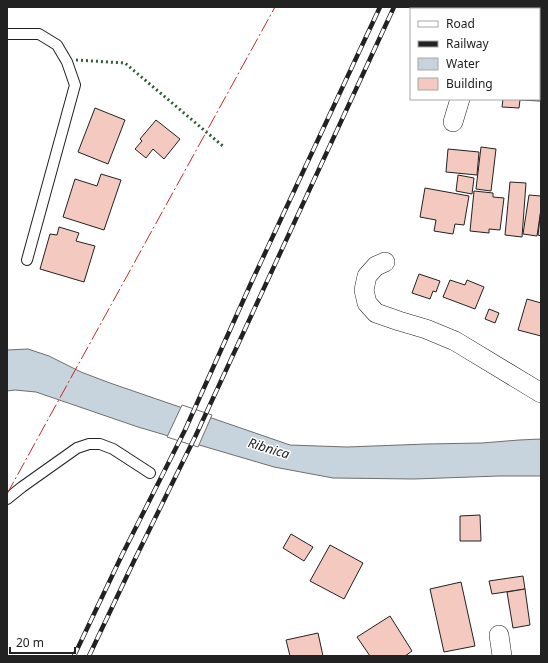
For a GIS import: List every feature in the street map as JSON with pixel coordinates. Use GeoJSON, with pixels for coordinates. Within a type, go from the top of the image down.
{"type":"FeatureCollection","features":[{"type":"Feature","properties":{"kind":"street"},"geometry":{"type":"LineString","coordinates":[[454,122],[460,100]]}},
{"type":"Feature","properties":{"kind":"street"},"geometry":{"type":"LineString","coordinates":[[385,262],[376,266],[368,276],[364,290],[367,303],[376,313],[426,329],[454,341],[541,393]]}},
{"type":"Feature","properties":{"kind":"street"},"geometry":{"type":"LineString","coordinates":[[499,634],[502,656]]}},
{"type":"Feature","properties":{"kind":"lane"},"geometry":{"type":"LineString","coordinates":[[7,34],[39,34],[57,45],[67,62],[75,85],[27,260]]}},
{"type":"Feature","properties":{"kind":"lane"},"geometry":{"type":"LineString","coordinates":[[7,499],[78,448],[89,444],[100,444],[113,449],[150,473]]}},
{"type":"Feature","properties":{"kind":"water","name":"Ribnica"},"geometry":{"type":"Polygon","coordinates":[[[28,349],[49,356],[81,372],[110,383],[290,445],[347,447],[482,443],[541,439],[541,476],[414,479],[333,478],[274,467],[138,427],[36,392],[15,390],[7,391],[7,350],[28,349]]]}},
{"type":"Feature","properties":{"kind":"pier"},"geometry":{"type":"Polygon","coordinates":[[[182,405],[212,415],[198,447],[167,437],[182,405]]]}},
{"type":"Feature","properties":{"kind":"building"},"geometry":{"type":"Polygon","coordinates":[[[540,69],[541,69],[541,101],[520,100],[540,100],[540,69]]]}},
{"type":"Feature","properties":{"kind":"building"},"geometry":{"type":"Polygon","coordinates":[[[503,100],[520,100],[519,108],[502,107],[503,100]]]}},
{"type":"Feature","properties":{"kind":"building"},"geometry":{"type":"Polygon","coordinates":[[[95,108],[125,120],[108,164],[78,152],[95,108]]]}},
{"type":"Feature","properties":{"kind":"building"},"geometry":{"type":"Polygon","coordinates":[[[156,120],[180,139],[164,159],[153,149],[146,158],[135,149],[142,141],[140,139],[156,120]]]}},
{"type":"Feature","properties":{"kind":"building"},"geometry":{"type":"Polygon","coordinates":[[[481,147],[496,149],[491,191],[476,189],[481,147]]]}},
{"type":"Feature","properties":{"kind":"building"},"geometry":{"type":"Polygon","coordinates":[[[448,149],[479,152],[477,175],[446,172],[448,149]]]}},
{"type":"Feature","properties":{"kind":"building"},"geometry":{"type":"Polygon","coordinates":[[[101,174],[121,180],[104,230],[63,217],[75,179],[97,186],[101,174]]]}},
{"type":"Feature","properties":{"kind":"building"},"geometry":{"type":"Polygon","coordinates":[[[458,175],[474,178],[472,194],[456,191],[458,175]]]}},
{"type":"Feature","properties":{"kind":"building"},"geometry":{"type":"Polygon","coordinates":[[[510,182],[526,183],[522,237],[505,235],[510,182]]]}},
{"type":"Feature","properties":{"kind":"building"},"geometry":{"type":"Polygon","coordinates":[[[425,188],[469,196],[464,225],[455,224],[453,234],[434,231],[436,220],[420,217],[425,188]]]}},
{"type":"Feature","properties":{"kind":"building"},"geometry":{"type":"Polygon","coordinates":[[[474,191],[493,193],[493,197],[504,198],[500,230],[489,229],[489,233],[470,231],[474,191]]]}},
{"type":"Feature","properties":{"kind":"building"},"geometry":{"type":"Polygon","coordinates":[[[529,195],[541,196],[541,209],[537,236],[523,234],[529,195]]]}},
{"type":"Feature","properties":{"kind":"building"},"geometry":{"type":"Polygon","coordinates":[[[541,209],[541,236],[538,235],[541,209]]]}},
{"type":"Feature","properties":{"kind":"building"},"geometry":{"type":"Polygon","coordinates":[[[59,227],[79,233],[76,241],[95,246],[84,282],[40,269],[50,234],[57,235],[59,227]]]}},
{"type":"Feature","properties":{"kind":"building"},"geometry":{"type":"Polygon","coordinates":[[[419,274],[440,281],[436,292],[433,291],[430,299],[412,293],[419,274]]]}},
{"type":"Feature","properties":{"kind":"building"},"geometry":{"type":"Polygon","coordinates":[[[450,280],[465,285],[467,280],[484,287],[475,309],[443,297],[450,280]]]}},
{"type":"Feature","properties":{"kind":"building"},"geometry":{"type":"Polygon","coordinates":[[[527,299],[541,303],[541,336],[518,330],[527,299]]]}},
{"type":"Feature","properties":{"kind":"building"},"geometry":{"type":"Polygon","coordinates":[[[489,309],[499,313],[495,323],[485,319],[489,309]]]}},
{"type":"Feature","properties":{"kind":"building"},"geometry":{"type":"Polygon","coordinates":[[[480,515],[481,541],[460,541],[460,516],[480,515]]]}},
{"type":"Feature","properties":{"kind":"building"},"geometry":{"type":"Polygon","coordinates":[[[291,534],[313,547],[304,561],[283,548],[291,534]]]}},
{"type":"Feature","properties":{"kind":"building"},"geometry":{"type":"Polygon","coordinates":[[[330,545],[363,563],[344,599],[310,581],[330,545]]]}},
{"type":"Feature","properties":{"kind":"building"},"geometry":{"type":"Polygon","coordinates":[[[523,576],[525,589],[492,594],[489,581],[523,576]]]}},
{"type":"Feature","properties":{"kind":"building"},"geometry":{"type":"Polygon","coordinates":[[[461,582],[475,646],[444,652],[430,589],[461,582]]]}},
{"type":"Feature","properties":{"kind":"building"},"geometry":{"type":"Polygon","coordinates":[[[525,589],[530,625],[513,628],[507,592],[525,589]]]}},
{"type":"Feature","properties":{"kind":"building"},"geometry":{"type":"Polygon","coordinates":[[[390,616],[412,651],[405,656],[370,656],[357,637],[390,616]]]}},
{"type":"Feature","properties":{"kind":"building"},"geometry":{"type":"Polygon","coordinates":[[[318,633],[323,656],[290,656],[286,640],[318,633]]]}},
{"type":"Feature","properties":{"kind":"railway"},"geometry":{"type":"LineString","coordinates":[[74,656],[122,555],[185,430],[252,281],[380,7]]}},
{"type":"Feature","properties":{"kind":"railway"},"geometry":{"type":"LineString","coordinates":[[89,656],[196,435],[394,7]]}},
{"type":"Feature","properties":{"kind":"hedge"},"geometry":{"type":"LineString","coordinates":[[76,60],[125,63],[224,147]]}},
{"type":"Feature","properties":{"kind":"power"},"geometry":{"type":"LineString","coordinates":[[7,494],[275,7]]}}]}
